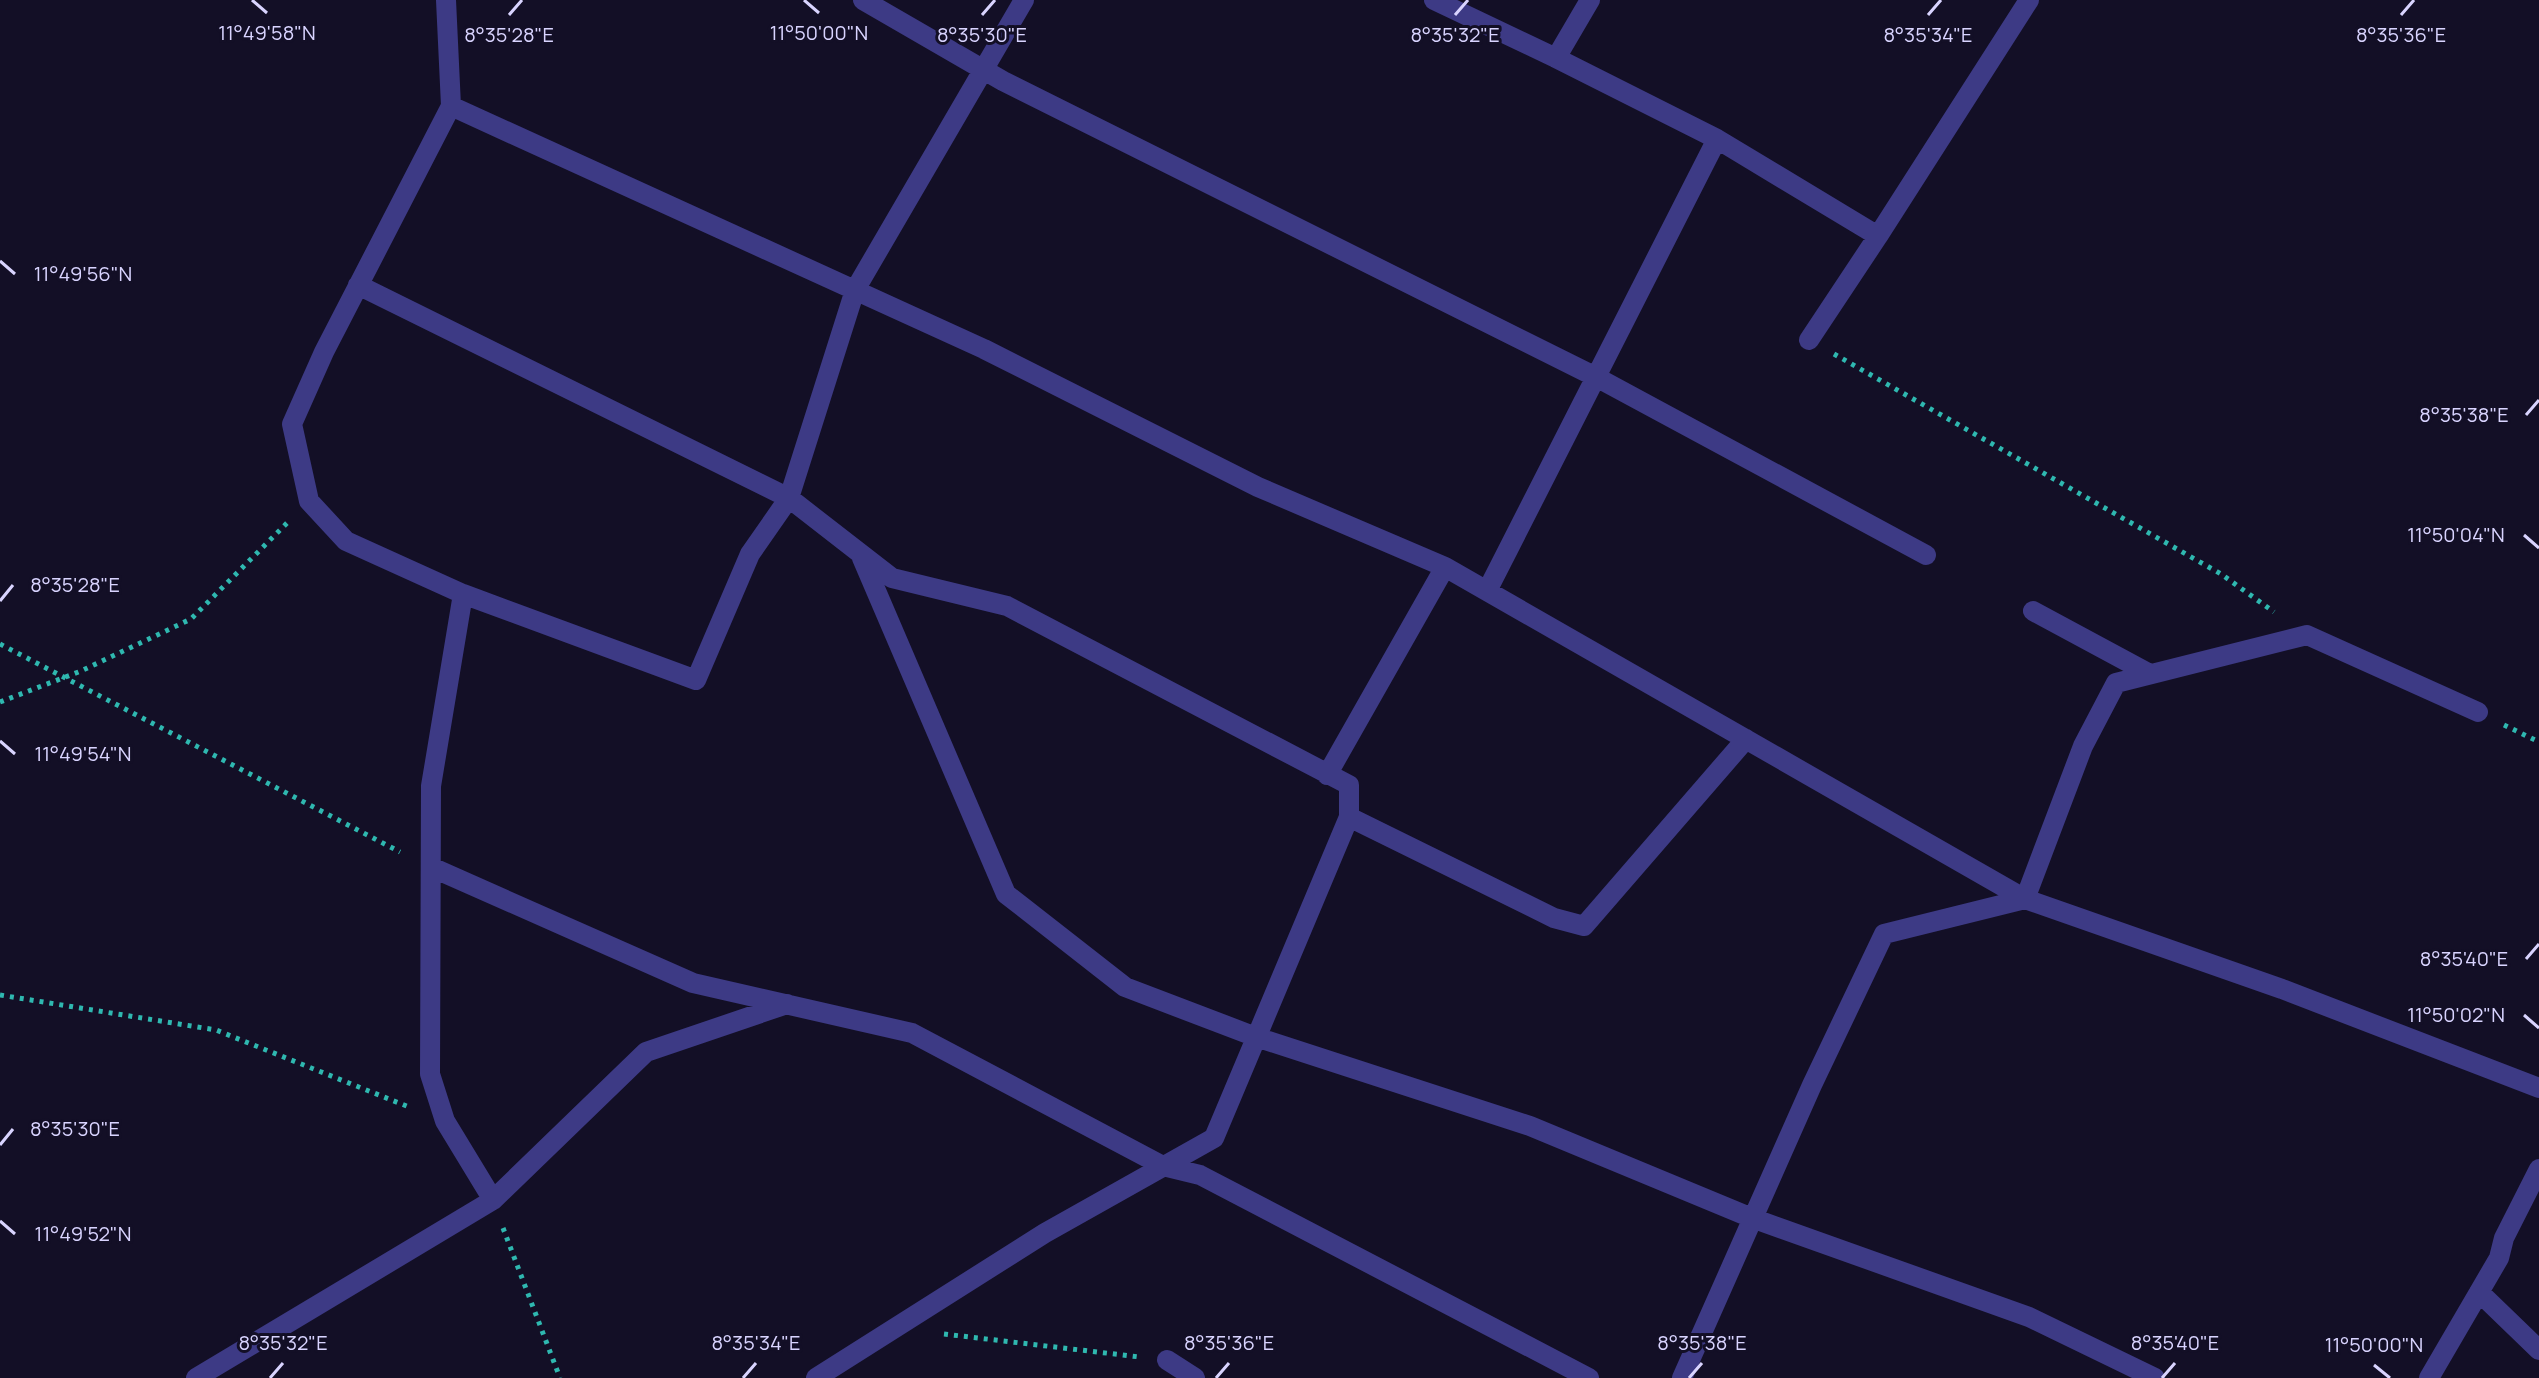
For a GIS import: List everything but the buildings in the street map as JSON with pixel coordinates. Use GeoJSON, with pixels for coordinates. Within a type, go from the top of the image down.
{"type":"FeatureCollection","features":[{"type":"Feature","properties":{"kind":"street"},"geometry":{"type":"LineString","coordinates":[[446,0],[451,106],[358,285],[292,424],[309,501],[346,541],[463,594],[696,680],[750,554],[789,498],[855,290],[1024,0]]}},
{"type":"Feature","properties":{"kind":"street"},"geometry":{"type":"LineString","coordinates":[[863,0],[983,69],[1596,377],[1926,555]]}},
{"type":"Feature","properties":{"kind":"street"},"geometry":{"type":"LineString","coordinates":[[1434,0],[1717,139],[1878,236]]}},
{"type":"Feature","properties":{"kind":"street"},"geometry":{"type":"LineString","coordinates":[[1556,58],[1590,0]]}},
{"type":"Feature","properties":{"kind":"street"},"geometry":{"type":"LineString","coordinates":[[1809,340],[2029,0]]}},
{"type":"Feature","properties":{"kind":"street"},"geometry":{"type":"LineString","coordinates":[[451,106],[984,349],[1258,487],[1445,567],[2025,899],[2282,989],[2539,1088]]}},
{"type":"Feature","properties":{"kind":"street"},"geometry":{"type":"LineString","coordinates":[[1487,591],[1717,139]]}},
{"type":"Feature","properties":{"kind":"street"},"geometry":{"type":"LineString","coordinates":[[358,285],[789,498],[892,578],[1007,606],[1349,785],[1349,817],[1214,1138],[1045,1233],[816,1378]]}},
{"type":"Feature","properties":{"kind":"street"},"geometry":{"type":"LineString","coordinates":[[861,554],[1006,894],[1125,987],[1256,1037],[1530,1126],[1752,1218],[2029,1317],[2155,1378]]}},
{"type":"Feature","properties":{"kind":"street"},"geometry":{"type":"LineString","coordinates":[[1327,775],[1445,567]]}},
{"type":"Feature","properties":{"kind":"street"},"geometry":{"type":"LineString","coordinates":[[463,594],[431,786],[430,1074],[445,1121],[493,1200]]}},
{"type":"Feature","properties":{"kind":"street"},"geometry":{"type":"LineString","coordinates":[[2033,611],[2150,674]]}},
{"type":"Feature","properties":{"kind":"street"},"geometry":{"type":"LineString","coordinates":[[2025,899],[2083,746],[2116,683],[2307,635],[2388,668],[2478,712]]}},
{"type":"Feature","properties":{"kind":"street"},"geometry":{"type":"LineString","coordinates":[[1349,817],[1554,918],[1584,926],[1746,739]]}},
{"type":"Feature","properties":{"kind":"street"},"geometry":{"type":"LineString","coordinates":[[431,867],[693,983],[912,1033],[1163,1166],[1200,1175],[1589,1378]]}},
{"type":"Feature","properties":{"kind":"street"},"geometry":{"type":"LineString","coordinates":[[1682,1378],[1752,1218],[1884,934],[2025,899]]}},
{"type":"Feature","properties":{"kind":"street"},"geometry":{"type":"LineString","coordinates":[[196,1378],[493,1200],[646,1052],[787,1004]]}},
{"type":"Feature","properties":{"kind":"street"},"geometry":{"type":"LineString","coordinates":[[2429,1378],[2499,1258],[2504,1238],[2539,1169]]}},
{"type":"Feature","properties":{"kind":"street"},"geometry":{"type":"LineString","coordinates":[[2479,1292],[2539,1350]]}},
{"type":"Feature","properties":{"kind":"street"},"geometry":{"type":"LineString","coordinates":[[1167,1360],[1195,1378]]}},
{"type":"Feature","properties":{"kind":"path"},"geometry":{"type":"LineString","coordinates":[[1809,340],[2221,574],[2307,635]]}},
{"type":"Feature","properties":{"kind":"path"},"geometry":{"type":"LineString","coordinates":[[0,702],[191,619],[309,501]]}},
{"type":"Feature","properties":{"kind":"path"},"geometry":{"type":"LineString","coordinates":[[0,644],[431,867]]}},
{"type":"Feature","properties":{"kind":"path"},"geometry":{"type":"LineString","coordinates":[[2478,712],[2539,742]]}},
{"type":"Feature","properties":{"kind":"path"},"geometry":{"type":"LineString","coordinates":[[0,995],[216,1030],[445,1121]]}},
{"type":"Feature","properties":{"kind":"path"},"geometry":{"type":"LineString","coordinates":[[493,1200],[560,1378]]}},
{"type":"Feature","properties":{"kind":"path"},"geometry":{"type":"LineString","coordinates":[[895,1328],[1167,1360]]}}]}
